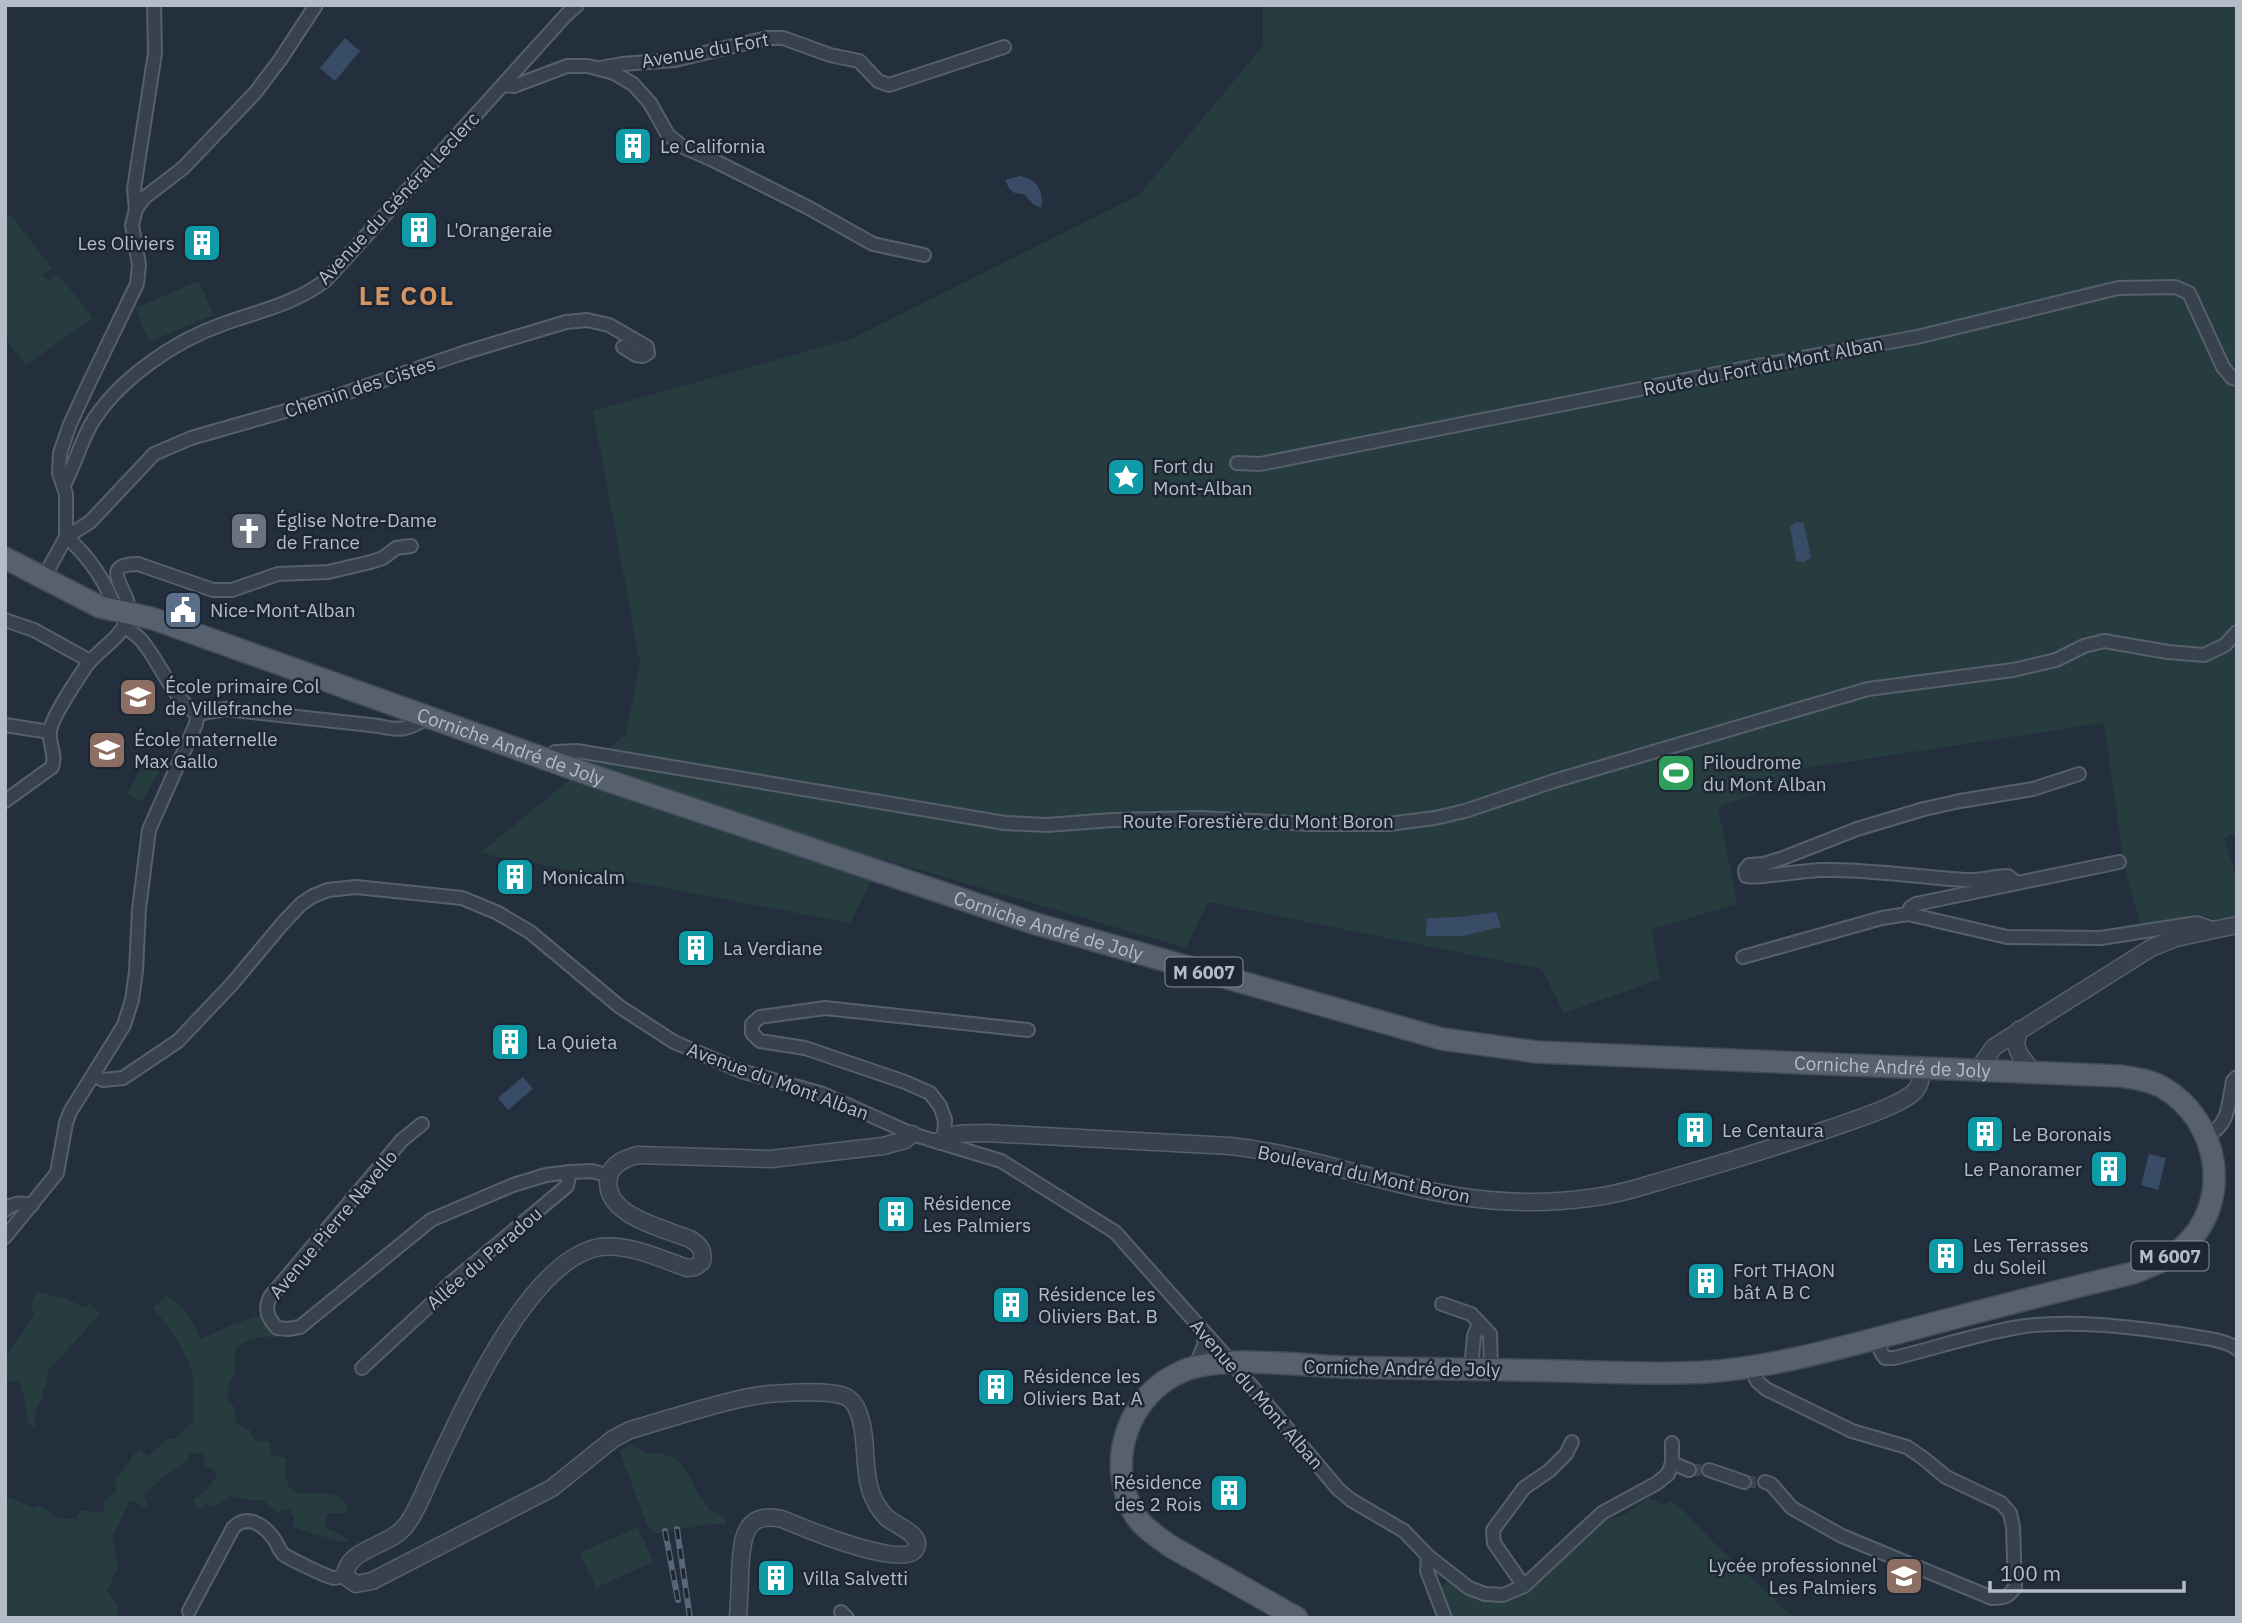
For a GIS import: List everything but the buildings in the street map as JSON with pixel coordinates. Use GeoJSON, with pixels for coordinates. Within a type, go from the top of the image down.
{"type":"FeatureCollection","features":[{"type":"Feature","properties":{"kind":"main road","name":"M 6007"},"geometry":{"type":"LineString","coordinates":[[5,558],[123,617]]}},
{"type":"Feature","properties":{"kind":"main road","name":"Corniche André de Joly"},"geometry":{"type":"LineString","coordinates":[[123,617],[151,618],[546,760],[1043,926],[1442,1039],[1537,1052],[2120,1076],[2161,1086],[2186,1105],[2207,1136],[2213,1156],[2215,1185],[2208,1210],[2197,1231],[2182,1248],[2164,1261],[2133,1273],[1786,1361],[1701,1372],[1481,1370],[1232,1363],[1195,1367],[1164,1381],[1136,1411],[1125,1435],[1120,1465],[1125,1494],[1136,1517],[1170,1546],[1297,1618]]}},
{"type":"Feature","properties":{"kind":"street"},"geometry":{"type":"LineString","coordinates":[[64,485],[58,465],[70,424],[137,285],[139,265],[132,225],[135,209],[134,189],[155,52],[154,5]]}},
{"type":"Feature","properties":{"kind":"street"},"geometry":{"type":"LineString","coordinates":[[135,209],[183,169],[255,93],[316,5]]}},
{"type":"Feature","properties":{"kind":"street","name":"Avenue du Général Leclerc"},"geometry":{"type":"LineString","coordinates":[[66,537],[64,485],[90,426],[118,391],[143,369],[183,342],[220,325],[288,303],[326,280],[577,5]]}},
{"type":"Feature","properties":{"kind":"street","name":"Avenue du Fort"},"geometry":{"type":"LineString","coordinates":[[597,69],[622,64],[675,60],[767,38],[783,37],[830,55],[859,61],[878,81],[889,85],[1004,47]]}},
{"type":"Feature","properties":{"kind":"street","name":"Avenue du Fort"},"geometry":{"type":"LineString","coordinates":[[503,85],[514,86],[567,66],[588,66],[614,74],[633,84],[650,103],[668,135],[683,147],[809,208],[873,244],[924,255]]}},
{"type":"Feature","properties":{"kind":"street","name":"Route du Fort du Mont Alban"},"geometry":{"type":"LineString","coordinates":[[1237,463],[1260,464],[1917,337],[2118,288],[2175,287],[2189,293],[2223,367],[2232,378],[2237,379]]}},
{"type":"Feature","properties":{"kind":"street","name":"Chemin des Cistes"},"geometry":{"type":"LineString","coordinates":[[66,537],[90,522],[155,454],[191,438],[331,398],[463,353],[566,322],[587,320],[609,326],[642,342],[647,346],[648,353],[643,356],[636,355],[622,347]]}},
{"type":"Feature","properties":{"kind":"street"},"geometry":{"type":"LineString","coordinates":[[43,579],[66,537],[81,549],[123,617],[187,708],[197,714],[225,709],[379,726],[396,731],[416,725],[426,717]]}},
{"type":"Feature","properties":{"kind":"street"},"geometry":{"type":"LineString","coordinates":[[5,802],[52,767],[54,759],[50,732],[54,721],[90,661],[123,617],[128,602],[117,580],[117,574],[122,567],[138,564],[213,590],[232,590],[278,574],[328,572],[371,562],[383,558],[396,548],[411,545]]}},
{"type":"Feature","properties":{"kind":"street"},"geometry":{"type":"LineString","coordinates":[[5,620],[34,630],[90,661]]}},
{"type":"Feature","properties":{"kind":"street","name":"Route Forestière du Mont Boron"},"geometry":{"type":"LineString","coordinates":[[546,760],[555,752],[577,751],[1005,822],[1046,825],[1201,818],[1309,824],[1388,824],[1465,811],[1554,781],[1868,689],[2013,670],[2056,660],[2084,646],[2104,641],[2204,656],[2225,645],[2237,632]]}},
{"type":"Feature","properties":{"kind":"street"},"geometry":{"type":"LineString","coordinates":[[379,726],[387,721],[393,705]]}},
{"type":"Feature","properties":{"kind":"street"},"geometry":{"type":"LineString","coordinates":[[5,1237],[10,1221],[32,1205],[57,1173],[66,1123],[124,1025],[132,1000],[136,971],[139,909],[149,830],[196,724],[197,714]]}},
{"type":"Feature","properties":{"kind":"street"},"geometry":{"type":"LineString","coordinates":[[5,725],[50,732]]}},
{"type":"Feature","properties":{"kind":"street"},"geometry":{"type":"LineString","coordinates":[[2017,883],[2008,876],[1969,880],[1902,872],[1821,870],[1751,878],[1746,876],[1745,870],[1749,865],[1783,858],[1857,828],[1924,808],[2033,789],[2080,774]]}},
{"type":"Feature","properties":{"kind":"street"},"geometry":{"type":"LineString","coordinates":[[1908,914],[1910,908],[1916,904],[2119,862]]}},
{"type":"Feature","properties":{"kind":"street","name":"Avenue du Mont Alban"},"geometry":{"type":"LineString","coordinates":[[94,1075],[103,1080],[123,1078],[178,1041],[232,984],[301,904],[328,890],[356,887],[462,898],[530,932],[620,1007],[674,1042],[741,1071],[823,1094],[912,1134],[942,1139],[1002,1161],[1115,1232],[1232,1363],[1338,1489],[1351,1500],[1404,1531],[1428,1556],[1469,1588],[1485,1594],[1503,1595],[1524,1586]]}},
{"type":"Feature","properties":{"kind":"street"},"geometry":{"type":"LineString","coordinates":[[1744,957],[1882,918],[1908,914],[2007,937],[2101,938],[2197,923],[2214,929]]}},
{"type":"Feature","properties":{"kind":"street"},"geometry":{"type":"LineString","coordinates":[[1982,1070],[1984,1061],[1994,1047],[2151,948],[2176,938],[2237,925]]}},
{"type":"Feature","properties":{"kind":"street"},"geometry":{"type":"LineString","coordinates":[[942,1139],[945,1120],[940,1106],[930,1093],[805,1048],[760,1041],[752,1033],[752,1024],[760,1017],[825,1008],[1028,1030]]}},
{"type":"Feature","properties":{"kind":"street"},"geometry":{"type":"LineString","coordinates":[[2019,1030],[2016,1048],[2034,1072]]}},
{"type":"Feature","properties":{"kind":"street","name":"Boulevard du Mont Boron"},"geometry":{"type":"LineString","coordinates":[[942,1139],[960,1134],[987,1133],[1262,1149],[1454,1196],[1492,1201],[1559,1201],[1629,1190],[1754,1154],[1852,1120],[1914,1092],[1919,1085],[1922,1067]]}},
{"type":"Feature","properties":{"kind":"street"},"geometry":{"type":"LineString","coordinates":[[2207,1136],[2219,1130],[2225,1121],[2233,1081],[2237,1077]]}},
{"type":"Feature","properties":{"kind":"street","name":"Avenue Pierre Navello"},"geometry":{"type":"LineString","coordinates":[[422,1124],[402,1140],[270,1297],[267,1312],[277,1328],[300,1327],[430,1220],[513,1185],[546,1175],[570,1172]]}},
{"type":"Feature","properties":{"kind":"street"},"geometry":{"type":"LineString","coordinates":[[345,1576],[349,1562],[356,1556],[393,1538],[408,1523],[458,1419],[494,1353],[527,1303],[553,1273],[578,1255],[600,1247],[626,1248],[687,1268],[702,1262],[704,1253],[699,1245],[627,1214],[611,1199],[609,1176],[619,1162],[638,1155],[771,1159],[883,1146],[905,1140],[912,1134]]}},
{"type":"Feature","properties":{"kind":"street"},"geometry":{"type":"LineString","coordinates":[[570,1172],[593,1171],[609,1176]]}},
{"type":"Feature","properties":{"kind":"street","name":"Allée du Paradou"},"geometry":{"type":"LineString","coordinates":[[362,1368],[446,1287],[567,1186],[570,1172]]}},
{"type":"Feature","properties":{"kind":"street"},"geometry":{"type":"LineString","coordinates":[[5,1210],[20,1202],[32,1205]]}},
{"type":"Feature","properties":{"kind":"street"},"geometry":{"type":"LineString","coordinates":[[1442,1304],[1471,1314],[1490,1334],[1481,1370]]}},
{"type":"Feature","properties":{"kind":"street"},"geometry":{"type":"LineString","coordinates":[[1479,1323],[1474,1336],[1481,1370]]}},
{"type":"Feature","properties":{"kind":"street"},"geometry":{"type":"LineString","coordinates":[[1877,1339],[1885,1358],[1894,1358],[2019,1327],[2053,1324],[2155,1331],[2232,1345],[2237,1349]]}},
{"type":"Feature","properties":{"kind":"street"},"geometry":{"type":"LineString","coordinates":[[1195,1367],[1204,1346],[1205,1333]]}},
{"type":"Feature","properties":{"kind":"street"},"geometry":{"type":"LineString","coordinates":[[1750,1367],[1757,1381],[1766,1388],[1852,1431],[1907,1447],[1945,1477],[2001,1503],[2010,1513],[2015,1587],[2011,1594],[2004,1598],[1992,1598],[1842,1536],[1792,1508],[1771,1484],[1765,1482]]}},
{"type":"Feature","properties":{"kind":"street"},"geometry":{"type":"LineString","coordinates":[[189,1611],[238,1523],[258,1523],[272,1536],[283,1553],[326,1576],[345,1576],[356,1584],[372,1581],[552,1488],[613,1439],[630,1430],[759,1395],[827,1393],[845,1396],[852,1401],[860,1418],[874,1501],[886,1517],[913,1536],[916,1549],[907,1554],[856,1547],[782,1519],[763,1518],[749,1525],[742,1537],[738,1618]]}},
{"type":"Feature","properties":{"kind":"street"},"geometry":{"type":"LineString","coordinates":[[1572,1442],[1566,1454],[1549,1471],[1524,1488],[1493,1530],[1494,1543],[1524,1586],[1602,1513],[1657,1483],[1668,1474],[1672,1463],[1672,1443]]}},
{"type":"Feature","properties":{"kind":"street"},"geometry":{"type":"LineString","coordinates":[[1672,1463],[1689,1470]]}},
{"type":"Feature","properties":{"kind":"street"},"geometry":{"type":"LineString","coordinates":[[1709,1470],[1744,1482]]}},
{"type":"Feature","properties":{"kind":"street"},"geometry":{"type":"LineString","coordinates":[[1428,1556],[1427,1571],[1445,1618]]}},
{"type":"Feature","properties":{"kind":"green space"},"geometry":{"type":"Polygon","coordinates":[[[1263,5],[2237,5],[2237,833],[2224,838],[2237,879],[2237,916],[2214,920],[2199,914],[2141,925],[2124,865],[2104,723],[1787,771],[1786,783],[1718,807],[1737,904],[1652,929],[1660,979],[1564,1013],[1542,969],[1208,902],[1186,948],[883,859],[850,923],[480,853],[626,734],[640,663],[593,411],[851,339],[1139,195],[1263,46],[1263,5]]]}},
{"type":"Feature","properties":{"kind":"green space"},"geometry":{"type":"Polygon","coordinates":[[[10,214],[52,268],[43,275],[49,280],[58,274],[93,318],[26,365],[5,338],[5,219],[10,214]]]}},
{"type":"Feature","properties":{"kind":"green space"},"geometry":{"type":"Polygon","coordinates":[[[199,281],[213,315],[149,342],[135,308],[199,281]]]}},
{"type":"Feature","properties":{"kind":"green space"},"geometry":{"type":"Polygon","coordinates":[[[148,756],[163,765],[141,802],[127,794],[148,756]]]}},
{"type":"Feature","properties":{"kind":"green space"},"geometry":{"type":"Polygon","coordinates":[[[37,1291],[66,1299],[82,1307],[91,1304],[100,1314],[48,1371],[47,1385],[41,1391],[43,1397],[36,1409],[34,1428],[27,1421],[25,1399],[19,1380],[8,1382],[5,1379],[5,1358],[34,1315],[31,1303],[37,1291]]]}},
{"type":"Feature","properties":{"kind":"green space"},"geometry":{"type":"Polygon","coordinates":[[[166,1296],[183,1309],[201,1339],[261,1315],[266,1327],[279,1337],[256,1338],[236,1348],[234,1377],[230,1379],[227,1398],[234,1407],[236,1423],[250,1430],[254,1440],[269,1442],[271,1455],[286,1458],[286,1477],[290,1487],[297,1492],[329,1494],[339,1498],[348,1507],[345,1513],[326,1514],[325,1527],[349,1539],[342,1543],[293,1526],[294,1518],[289,1509],[276,1512],[263,1500],[231,1496],[213,1507],[207,1504],[199,1509],[192,1500],[203,1493],[217,1477],[213,1469],[206,1467],[203,1454],[191,1453],[183,1464],[163,1477],[144,1495],[146,1508],[130,1500],[112,1537],[118,1567],[107,1591],[118,1606],[117,1618],[5,1618],[5,1501],[8,1497],[34,1508],[39,1505],[58,1518],[76,1519],[81,1510],[103,1513],[104,1501],[116,1492],[115,1477],[135,1453],[139,1450],[148,1456],[167,1439],[175,1439],[194,1421],[192,1372],[184,1352],[153,1308],[166,1296]]]}},
{"type":"Feature","properties":{"kind":"green space"},"geometry":{"type":"Polygon","coordinates":[[[631,1445],[646,1453],[675,1457],[710,1510],[725,1516],[727,1522],[659,1533],[653,1531],[647,1524],[619,1450],[631,1445]]]}},
{"type":"Feature","properties":{"kind":"green space"},"geometry":{"type":"Polygon","coordinates":[[[1648,1498],[1663,1505],[1671,1501],[1686,1513],[1794,1618],[1451,1618],[1440,1587],[1449,1580],[1506,1600],[1524,1593],[1600,1522],[1625,1514],[1648,1498]]]}},
{"type":"Feature","properties":{"kind":"green space"},"geometry":{"type":"Polygon","coordinates":[[[638,1527],[653,1562],[596,1588],[580,1553],[638,1527]]]}},
{"type":"Feature","properties":{"kind":"water"},"geometry":{"type":"Polygon","coordinates":[[[345,38],[360,51],[335,81],[320,68],[345,38]]]}},
{"type":"Feature","properties":{"kind":"water"},"geometry":{"type":"Polygon","coordinates":[[[1020,176],[1031,180],[1038,187],[1042,196],[1041,208],[1024,194],[1014,192],[1008,187],[1005,180],[1020,176]]]}},
{"type":"Feature","properties":{"kind":"water"},"geometry":{"type":"Polygon","coordinates":[[[1797,522],[1804,523],[1811,558],[1804,562],[1796,561],[1790,526],[1797,522]]]}},
{"type":"Feature","properties":{"kind":"water"},"geometry":{"type":"Polygon","coordinates":[[[1496,912],[1501,927],[1462,936],[1426,936],[1427,918],[1496,912]]]}},
{"type":"Feature","properties":{"kind":"water"},"geometry":{"type":"Polygon","coordinates":[[[523,1077],[533,1089],[508,1110],[498,1098],[523,1077]]]}},
{"type":"Feature","properties":{"kind":"water"},"geometry":{"type":"Polygon","coordinates":[[[2149,1154],[2166,1158],[2158,1190],[2141,1185],[2149,1154]]]}},
{"type":"Feature","properties":{"kind":"tunnel"},"geometry":{"type":"LineString","coordinates":[[1689,1470],[1709,1470]]}},
{"type":"Feature","properties":{"kind":"tunnel"},"geometry":{"type":"LineString","coordinates":[[1744,1482],[1765,1482]]}},
{"type":"Feature","properties":{"kind":"railway"},"geometry":{"type":"LineString","coordinates":[[677,1529],[690,1618]]}},
{"type":"Feature","properties":{"kind":"railway"},"geometry":{"type":"LineString","coordinates":[[665,1531],[678,1600]]}},
{"type":"Feature","properties":{"kind":"place","name":"Le California"},"geometry":{"type":"Point","coordinates":[633,146]}},
{"type":"Feature","properties":{"kind":"place","name":"L'Orangeraie"},"geometry":{"type":"Point","coordinates":[419,230]}},
{"type":"Feature","properties":{"kind":"place","name":"Les Oliviers"},"geometry":{"type":"Point","coordinates":[202,243]}},
{"type":"Feature","properties":{"kind":"place","name":"Fort du Mont-Alban"},"geometry":{"type":"Point","coordinates":[1126,477]}},
{"type":"Feature","properties":{"kind":"place","name":"Église Notre-Dame de France"},"geometry":{"type":"Point","coordinates":[249,531]}},
{"type":"Feature","properties":{"kind":"place","name":"Nice-Mont-Alban"},"geometry":{"type":"Point","coordinates":[183,610]}},
{"type":"Feature","properties":{"kind":"place","name":"École primaire Col de Villefranche"},"geometry":{"type":"Point","coordinates":[138,697]}},
{"type":"Feature","properties":{"kind":"place","name":"École maternelle Max Gallo"},"geometry":{"type":"Point","coordinates":[107,750]}},
{"type":"Feature","properties":{"kind":"place","name":"Piloudrome du Mont Alban"},"geometry":{"type":"Point","coordinates":[1676,773]}},
{"type":"Feature","properties":{"kind":"place","name":"Monicalm"},"geometry":{"type":"Point","coordinates":[515,877]}},
{"type":"Feature","properties":{"kind":"place","name":"La Verdiane"},"geometry":{"type":"Point","coordinates":[696,948]}},
{"type":"Feature","properties":{"kind":"place","name":"La Quieta"},"geometry":{"type":"Point","coordinates":[510,1042]}},
{"type":"Feature","properties":{"kind":"place","name":"Le Centaura"},"geometry":{"type":"Point","coordinates":[1695,1130]}},
{"type":"Feature","properties":{"kind":"place","name":"Le Boronais"},"geometry":{"type":"Point","coordinates":[1985,1134]}},
{"type":"Feature","properties":{"kind":"place","name":"Le Panoramer"},"geometry":{"type":"Point","coordinates":[2109,1169]}},
{"type":"Feature","properties":{"kind":"place","name":"Résidence Les Palmiers"},"geometry":{"type":"Point","coordinates":[896,1214]}},
{"type":"Feature","properties":{"kind":"place","name":"Les Terrasses du Soleil"},"geometry":{"type":"Point","coordinates":[1946,1256]}},
{"type":"Feature","properties":{"kind":"place","name":"Fort THAON bât A B C"},"geometry":{"type":"Point","coordinates":[1706,1281]}},
{"type":"Feature","properties":{"kind":"place","name":"Résidence les Oliviers Bat. B"},"geometry":{"type":"Point","coordinates":[1011,1305]}},
{"type":"Feature","properties":{"kind":"place","name":"Résidence les Oliviers Bat. A"},"geometry":{"type":"Point","coordinates":[996,1387]}},
{"type":"Feature","properties":{"kind":"place","name":"Résidence des 2 Rois"},"geometry":{"type":"Point","coordinates":[1229,1493]}},
{"type":"Feature","properties":{"kind":"place","name":"Lycée professionnel Les Palmiers"},"geometry":{"type":"Point","coordinates":[1904,1576]}},
{"type":"Feature","properties":{"kind":"place","name":"Villa Salvetti"},"geometry":{"type":"Point","coordinates":[776,1578]}},
{"type":"Feature","properties":{"kind":"district","name":"LE COL"},"geometry":{"type":"Point","coordinates":[407,295]}}]}
